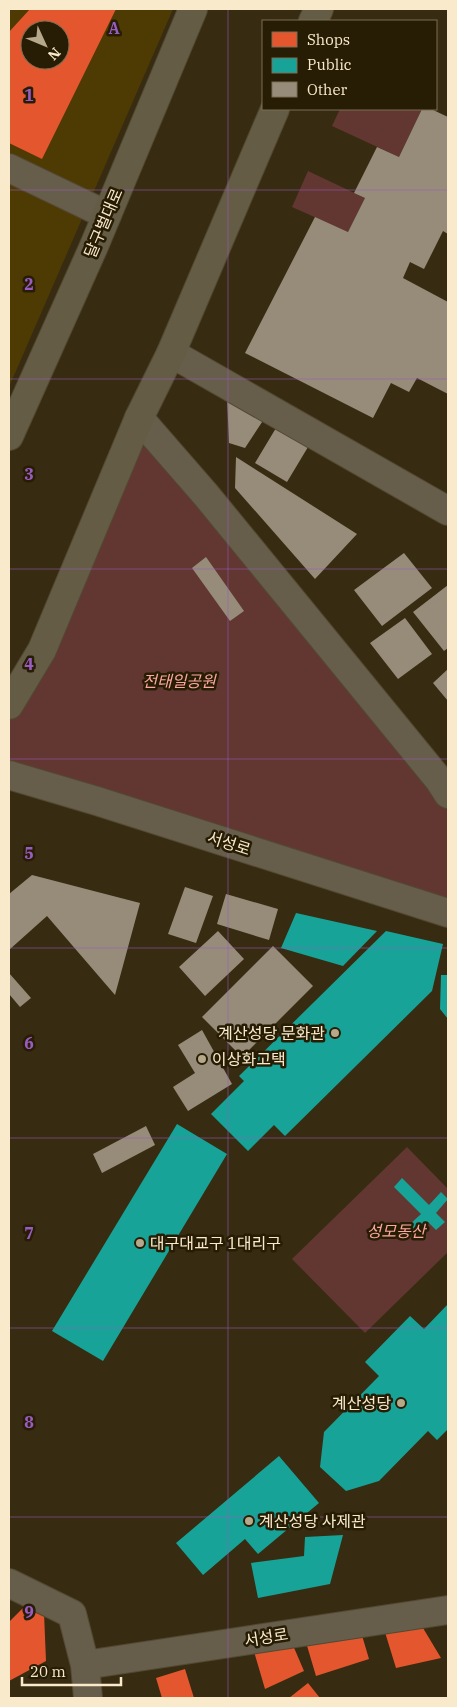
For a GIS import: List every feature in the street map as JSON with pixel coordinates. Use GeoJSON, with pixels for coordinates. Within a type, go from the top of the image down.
{"type":"FeatureCollection","features":[{"type":"Feature","properties":{"kind":"main road","name":"달구벌대로"},"geometry":{"type":"LineString","coordinates":[[9,436],[107,215],[193,9]]}},
{"type":"Feature","properties":{"kind":"main road"},"geometry":{"type":"LineString","coordinates":[[9,705],[42,650],[139,418],[171,353],[275,110]]}},
{"type":"Feature","properties":{"kind":"street"},"geometry":{"type":"LineString","coordinates":[[9,168],[107,215]]}},
{"type":"Feature","properties":{"kind":"street"},"geometry":{"type":"LineString","coordinates":[[171,353],[448,511]]}},
{"type":"Feature","properties":{"kind":"street"},"geometry":{"type":"LineString","coordinates":[[139,418],[212,502],[439,780],[448,794]]}},
{"type":"Feature","properties":{"kind":"street","name":"서성로"},"geometry":{"type":"LineString","coordinates":[[9,775],[448,913]]}},
{"type":"Feature","properties":{"kind":"street"},"geometry":{"type":"LineString","coordinates":[[9,1583],[72,1614],[85,1665],[88,1698]]}},
{"type":"Feature","properties":{"kind":"street","name":"서성로"},"geometry":{"type":"LineString","coordinates":[[85,1665],[448,1610]]}},
{"type":"Feature","properties":{"kind":"shaded area"},"geometry":{"type":"Polygon","coordinates":[[[9,9],[173,9],[9,387],[9,9]]]}},
{"type":"Feature","properties":{"kind":"green space"},"geometry":{"type":"Polygon","coordinates":[[[340,110],[422,110],[399,157],[332,126],[340,110]]]}},
{"type":"Feature","properties":{"kind":"green space"},"geometry":{"type":"Polygon","coordinates":[[[308,171],[365,198],[348,232],[292,207],[308,171]]]}},
{"type":"Feature","properties":{"kind":"green space","name":"전태일공원"},"geometry":{"type":"Polygon","coordinates":[[[139,418],[448,794],[448,914],[9,775],[9,705],[139,418]]]}},
{"type":"Feature","properties":{"kind":"green space","name":"성모동산"},"geometry":{"type":"Polygon","coordinates":[[[407,1147],[448,1189],[448,1252],[365,1333],[292,1259],[407,1147]]]}},
{"type":"Feature","properties":{"kind":"building: Shops"},"geometry":{"type":"Polygon","coordinates":[[[30,9],[116,9],[42,159],[9,143],[9,32],[30,9]]]}},
{"type":"Feature","properties":{"kind":"building: Shops"},"geometry":{"type":"Polygon","coordinates":[[[31,1600],[44,1613],[46,1661],[9,1681],[9,1622],[31,1600]]]}},
{"type":"Feature","properties":{"kind":"building: Shops"},"geometry":{"type":"Polygon","coordinates":[[[420,1623],[441,1658],[396,1668],[384,1629],[420,1623]]]}},
{"type":"Feature","properties":{"kind":"building: Shops"},"geometry":{"type":"Polygon","coordinates":[[[361,1632],[369,1659],[316,1676],[305,1639],[361,1632]]]}},
{"type":"Feature","properties":{"kind":"building: Shops"},"geometry":{"type":"Polygon","coordinates":[[[292,1643],[304,1671],[265,1689],[253,1648],[292,1643]]]}},
{"type":"Feature","properties":{"kind":"building: Shops"},"geometry":{"type":"Polygon","coordinates":[[[185,1669],[194,1698],[162,1698],[156,1678],[185,1669]]]}},
{"type":"Feature","properties":{"kind":"building: Shops"},"geometry":{"type":"Polygon","coordinates":[[[308,1683],[320,1698],[289,1698],[308,1683]]]}},
{"type":"Feature","properties":{"kind":"building: Public"},"geometry":{"type":"Polygon","coordinates":[[[296,913],[377,931],[343,966],[281,948],[296,913]]]}},
{"type":"Feature","properties":{"kind":"building: Public","name":"계산성당 문화관"},"geometry":{"type":"Polygon","coordinates":[[[386,931],[443,944],[432,991],[285,1136],[274,1125],[248,1151],[211,1114],[244,1081],[239,1076],[386,931]]]}},
{"type":"Feature","properties":{"kind":"building: Public"},"geometry":{"type":"Polygon","coordinates":[[[441,975],[448,975],[448,1019],[440,1009],[441,975]]]}},
{"type":"Feature","properties":{"kind":"building: Public","name":"대구대교구 1대리구"},"geometry":{"type":"Polygon","coordinates":[[[177,1124],[227,1154],[103,1361],[52,1331],[177,1124]]]}},
{"type":"Feature","properties":{"kind":"building: Public"},"geometry":{"type":"Polygon","coordinates":[[[402,1178],[429,1205],[441,1192],[448,1199],[436,1213],[445,1222],[436,1230],[428,1222],[417,1233],[409,1225],[421,1214],[394,1187],[402,1178]]]}},
{"type":"Feature","properties":{"kind":"building: Public","name":"계산성당"},"geometry":{"type":"Polygon","coordinates":[[[448,1304],[448,1429],[437,1440],[428,1431],[379,1481],[346,1491],[320,1467],[324,1432],[379,1376],[365,1362],[410,1316],[424,1329],[448,1304]]]}},
{"type":"Feature","properties":{"kind":"building: Public","name":"계산성당 사제관"},"geometry":{"type":"Polygon","coordinates":[[[279,1456],[319,1503],[258,1554],[245,1539],[203,1575],[176,1543],[279,1456]]]}},
{"type":"Feature","properties":{"kind":"building: Public"},"geometry":{"type":"Polygon","coordinates":[[[343,1535],[330,1584],[258,1598],[251,1563],[304,1556],[305,1537],[343,1535]]]}},
{"type":"Feature","properties":{"kind":"building: Other"},"geometry":{"type":"Polygon","coordinates":[[[422,110],[433,110],[448,117],[448,234],[443,231],[424,269],[410,262],[403,278],[448,302],[448,394],[417,378],[409,392],[391,383],[373,418],[245,353],[315,217],[348,232],[365,198],[354,193],[377,147],[399,157],[422,110]]]}},
{"type":"Feature","properties":{"kind":"building: Other"},"geometry":{"type":"Polygon","coordinates":[[[227,397],[266,416],[245,448],[229,443],[227,397]]]}},
{"type":"Feature","properties":{"kind":"building: Other"},"geometry":{"type":"Polygon","coordinates":[[[276,428],[308,447],[287,482],[255,463],[276,428]]]}},
{"type":"Feature","properties":{"kind":"building: Other"},"geometry":{"type":"Polygon","coordinates":[[[236,457],[357,534],[315,579],[235,488],[236,457]]]}},
{"type":"Feature","properties":{"kind":"building: Other"},"geometry":{"type":"Polygon","coordinates":[[[404,553],[432,588],[382,626],[354,590],[404,553]]]}},
{"type":"Feature","properties":{"kind":"building: Other"},"geometry":{"type":"Polygon","coordinates":[[[206,557],[244,611],[230,621],[192,568],[206,557]]]}},
{"type":"Feature","properties":{"kind":"building: Other"},"geometry":{"type":"Polygon","coordinates":[[[448,585],[448,648],[444,651],[413,612],[448,585]]]}},
{"type":"Feature","properties":{"kind":"building: Other"},"geometry":{"type":"Polygon","coordinates":[[[405,618],[432,654],[398,679],[370,643],[405,618]]]}},
{"type":"Feature","properties":{"kind":"building: Other"},"geometry":{"type":"Polygon","coordinates":[[[448,669],[448,701],[433,683],[448,669]]]}},
{"type":"Feature","properties":{"kind":"building: Other"},"geometry":{"type":"Polygon","coordinates":[[[32,875],[140,903],[115,995],[47,916],[9,950],[9,894],[32,875]]]}},
{"type":"Feature","properties":{"kind":"building: Other"},"geometry":{"type":"Polygon","coordinates":[[[185,887],[213,896],[196,943],[168,934],[185,887]]]}},
{"type":"Feature","properties":{"kind":"building: Other"},"geometry":{"type":"Polygon","coordinates":[[[226,894],[278,909],[269,940],[217,924],[226,894]]]}},
{"type":"Feature","properties":{"kind":"building: Other"},"geometry":{"type":"Polygon","coordinates":[[[218,931],[244,959],[205,996],[179,967],[218,931]]]}},
{"type":"Feature","properties":{"kind":"building: Other"},"geometry":{"type":"Polygon","coordinates":[[[273,946],[313,986],[242,1057],[202,1017],[273,946]]]}},
{"type":"Feature","properties":{"kind":"building: Other"},"geometry":{"type":"Polygon","coordinates":[[[9,973],[31,998],[20,1007],[9,994],[9,973]]]}},
{"type":"Feature","properties":{"kind":"building: Other","name":"이상화고택"},"geometry":{"type":"Polygon","coordinates":[[[202,1030],[232,1084],[188,1111],[173,1087],[195,1073],[178,1045],[202,1030]]]}},
{"type":"Feature","properties":{"kind":"building: Other"},"geometry":{"type":"Polygon","coordinates":[[[146,1126],[155,1145],[102,1173],[93,1154],[146,1126]]]}},
{"type":"Feature","properties":{"kind":"place","name":"계산성당 문화관"},"geometry":{"type":"Point","coordinates":[335,1033]}},
{"type":"Feature","properties":{"kind":"place","name":"이상화고택"},"geometry":{"type":"Point","coordinates":[202,1059]}},
{"type":"Feature","properties":{"kind":"place","name":"대구대교구 1대리구"},"geometry":{"type":"Point","coordinates":[140,1243]}},
{"type":"Feature","properties":{"kind":"place","name":"계산성당"},"geometry":{"type":"Point","coordinates":[401,1403]}},
{"type":"Feature","properties":{"kind":"place","name":"계산성당 사제관"},"geometry":{"type":"Point","coordinates":[249,1521]}}]}
